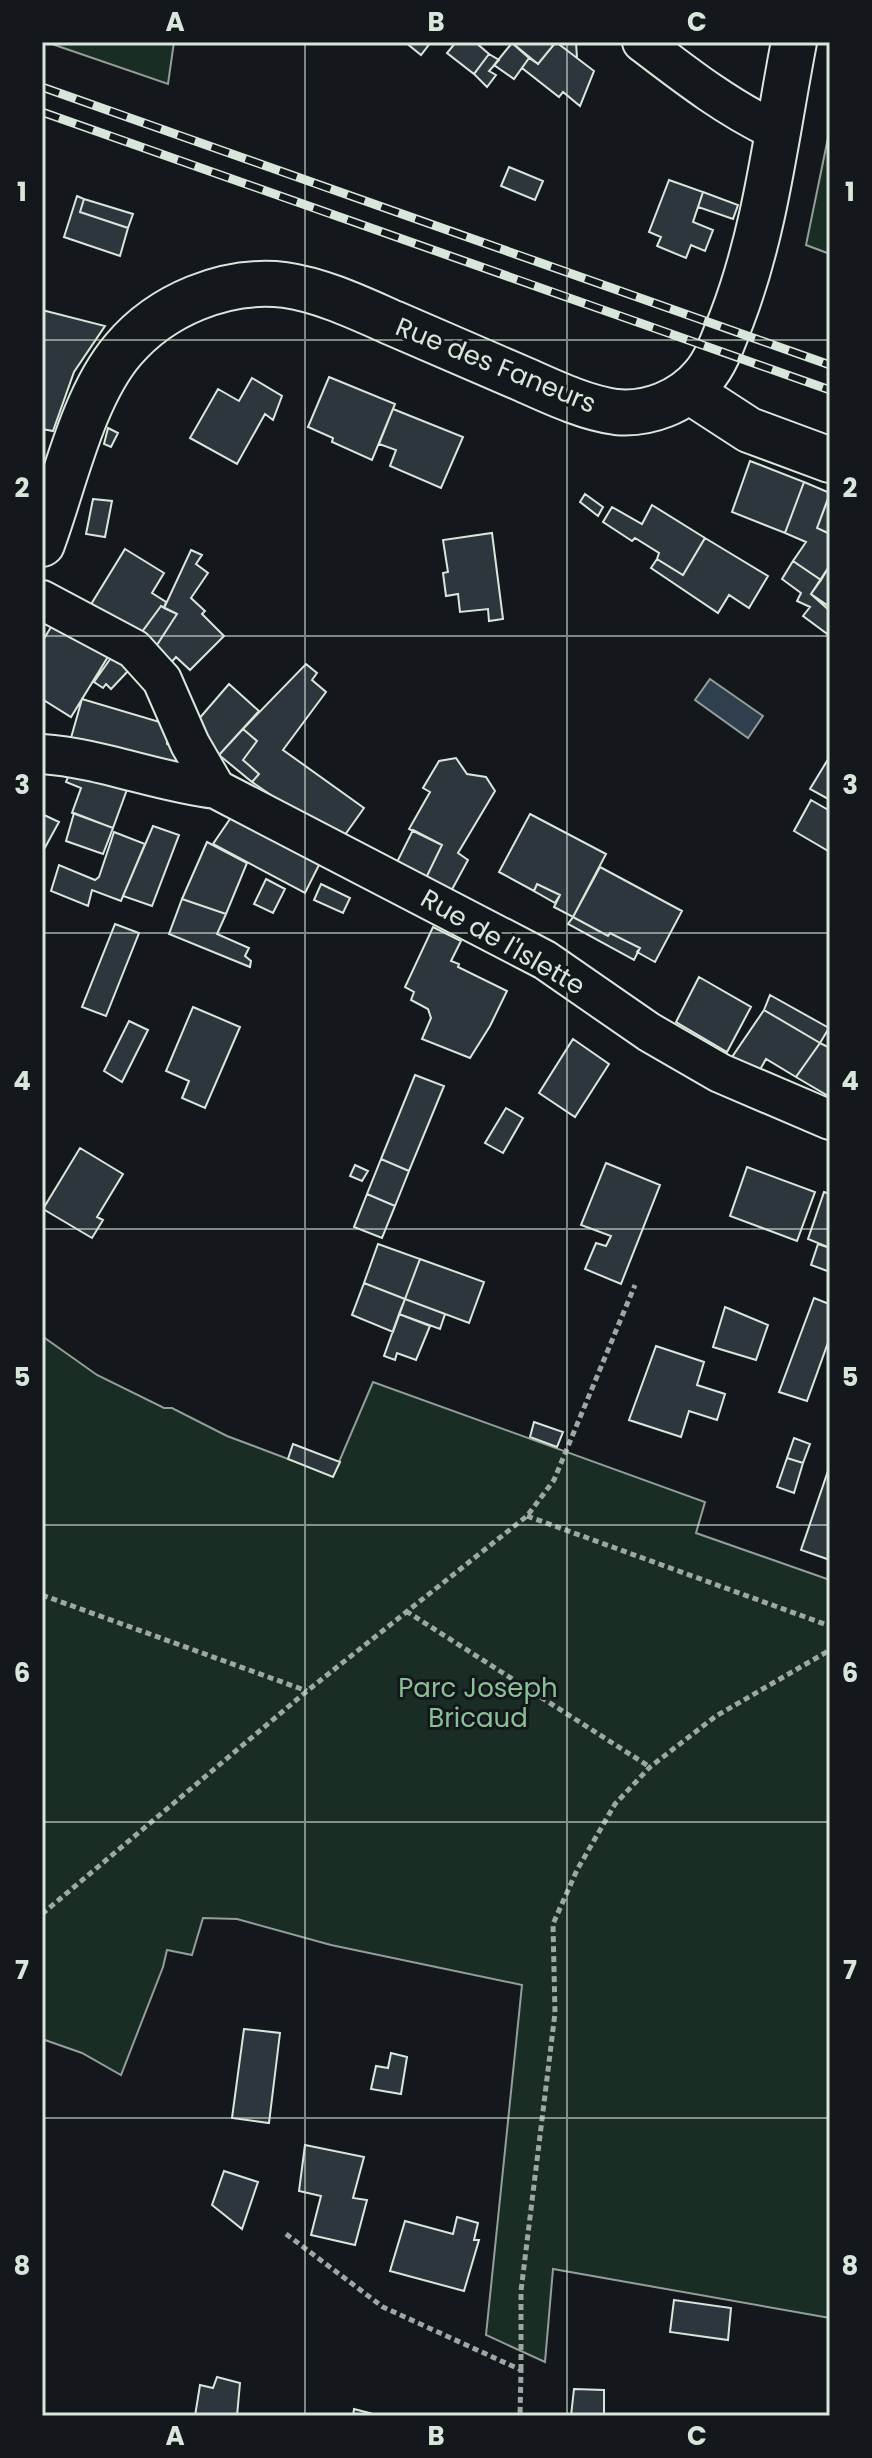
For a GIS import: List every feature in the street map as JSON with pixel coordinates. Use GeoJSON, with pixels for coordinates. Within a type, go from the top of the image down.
{"type":"FeatureCollection","features":[{"type":"Feature","properties":{"kind":"street"},"geometry":{"type":"LineString","coordinates":[[642,42],[690,78],[779,132]]}},
{"type":"Feature","properties":{"kind":"street"},"geometry":{"type":"LineString","coordinates":[[794,42],[764,209],[739,299],[719,351],[704,376],[689,391],[749,430],[830,460]]}},
{"type":"Feature","properties":{"kind":"street","name":"Rue des Faneurs"},"geometry":{"type":"LineString","coordinates":[[42,544],[79,434],[102,381],[122,351],[163,314],[189,300],[242,285],[285,285],[356,307],[546,389],[615,412],[639,412],[673,401],[689,391]]}},
{"type":"Feature","properties":{"kind":"street"},"geometry":{"type":"LineString","coordinates":[[42,600],[134,649],[162,680],[190,744],[216,789]]}},
{"type":"Feature","properties":{"kind":"street","name":"Rue de l'Islette"},"geometry":{"type":"LineString","coordinates":[[42,754],[68,756],[177,784],[216,789],[545,960],[649,1032],[720,1073],[830,1120]]}},
{"type":"Feature","properties":{"kind":"path"},"geometry":{"type":"LineString","coordinates":[[42,1914],[307,1691],[527,1516],[554,1480],[635,1285]]}},
{"type":"Feature","properties":{"kind":"path"},"geometry":{"type":"LineString","coordinates":[[527,1516],[830,1626]]}},
{"type":"Feature","properties":{"kind":"path"},"geometry":{"type":"LineString","coordinates":[[42,1595],[307,1691]]}},
{"type":"Feature","properties":{"kind":"path"},"geometry":{"type":"LineString","coordinates":[[406,1611],[650,1767]]}},
{"type":"Feature","properties":{"kind":"path"},"geometry":{"type":"LineString","coordinates":[[520,2416],[521,2291],[555,2013],[553,1924],[577,1870],[615,1804],[650,1767],[716,1716],[830,1650]]}},
{"type":"Feature","properties":{"kind":"path"},"geometry":{"type":"LineString","coordinates":[[286,2234],[383,2307],[521,2370]]}},
{"type":"Feature","properties":{"kind":"green space"},"geometry":{"type":"Polygon","coordinates":[[[46,42],[174,42],[168,84],[46,42]]]}},
{"type":"Feature","properties":{"kind":"green space"},"geometry":{"type":"Polygon","coordinates":[[[830,128],[830,254],[806,245],[830,128]]]}},
{"type":"Feature","properties":{"kind":"green space","name":"Parc Joseph Bricaud"},"geometry":{"type":"Polygon","coordinates":[[[42,1336],[97,1375],[164,1408],[172,1408],[227,1436],[333,1476],[373,1382],[705,1502],[696,1533],[830,1580],[830,2318],[553,2269],[545,2362],[486,2335],[522,1985],[331,1945],[237,1919],[203,1918],[192,1955],[167,1950],[121,2075],[82,2053],[42,2039],[42,1336]]]}},
{"type":"Feature","properties":{"kind":"water"},"geometry":{"type":"Polygon","coordinates":[[[710,679],[763,716],[748,738],[695,700],[710,679]]]}},
{"type":"Feature","properties":{"kind":"building"},"geometry":{"type":"Polygon","coordinates":[[[405,42],[431,42],[421,55],[405,42]]]}},
{"type":"Feature","properties":{"kind":"building"},"geometry":{"type":"Polygon","coordinates":[[[456,42],[475,42],[489,54],[474,74],[447,53],[456,42]]]}},
{"type":"Feature","properties":{"kind":"building"},"geometry":{"type":"Polygon","coordinates":[[[511,42],[556,42],[538,64],[511,42]]]}},
{"type":"Feature","properties":{"kind":"building"},"geometry":{"type":"Polygon","coordinates":[[[556,42],[594,71],[580,106],[563,92],[559,97],[522,68],[529,58],[538,64],[556,42]]]}},
{"type":"Feature","properties":{"kind":"building"},"geometry":{"type":"Polygon","coordinates":[[[556,42],[576,42],[577,58],[556,42]]]}},
{"type":"Feature","properties":{"kind":"building"},"geometry":{"type":"Polygon","coordinates":[[[512,43],[529,58],[514,79],[494,65],[512,43]]]}},
{"type":"Feature","properties":{"kind":"building"},"geometry":{"type":"Polygon","coordinates":[[[489,54],[499,60],[489,71],[496,75],[487,87],[474,74],[489,54]]]}},
{"type":"Feature","properties":{"kind":"building"},"geometry":{"type":"Polygon","coordinates":[[[509,167],[543,181],[535,200],[501,186],[509,167]]]}},
{"type":"Feature","properties":{"kind":"building"},"geometry":{"type":"Polygon","coordinates":[[[669,180],[703,192],[693,222],[713,230],[705,251],[691,245],[686,258],[657,246],[661,237],[649,232],[669,180]]]}},
{"type":"Feature","properties":{"kind":"building"},"geometry":{"type":"Polygon","coordinates":[[[703,192],[738,205],[733,219],[698,207],[703,192]]]}},
{"type":"Feature","properties":{"kind":"building"},"geometry":{"type":"Polygon","coordinates":[[[77,196],[84,199],[80,212],[128,228],[120,256],[64,237],[77,196]]]}},
{"type":"Feature","properties":{"kind":"building"},"geometry":{"type":"Polygon","coordinates":[[[84,199],[133,214],[128,228],[80,212],[84,199]]]}},
{"type":"Feature","properties":{"kind":"building"},"geometry":{"type":"Polygon","coordinates":[[[42,310],[105,326],[74,372],[53,431],[42,429],[42,310]]]}},
{"type":"Feature","properties":{"kind":"building"},"geometry":{"type":"Polygon","coordinates":[[[329,377],[395,404],[372,460],[308,427],[329,377]]]}},
{"type":"Feature","properties":{"kind":"building"},"geometry":{"type":"Polygon","coordinates":[[[252,378],[282,396],[273,420],[265,414],[237,464],[190,438],[218,389],[239,401],[252,378]]]}},
{"type":"Feature","properties":{"kind":"building"},"geometry":{"type":"Polygon","coordinates":[[[393,409],[463,437],[441,488],[390,466],[396,450],[379,444],[393,409]]]}},
{"type":"Feature","properties":{"kind":"building"},"geometry":{"type":"Polygon","coordinates":[[[108,428],[118,433],[111,447],[104,444],[108,428]]]}},
{"type":"Feature","properties":{"kind":"building"},"geometry":{"type":"Polygon","coordinates":[[[750,461],[804,482],[785,533],[732,512],[750,461]]]}},
{"type":"Feature","properties":{"kind":"building"},"geometry":{"type":"Polygon","coordinates":[[[804,482],[830,493],[817,528],[830,534],[830,565],[821,580],[793,561],[806,542],[785,533],[804,482]]]}},
{"type":"Feature","properties":{"kind":"building"},"geometry":{"type":"Polygon","coordinates":[[[585,494],[603,507],[598,516],[580,502],[585,494]]]}},
{"type":"Feature","properties":{"kind":"building"},"geometry":{"type":"Polygon","coordinates":[[[830,494],[830,534],[817,528],[830,494]]]}},
{"type":"Feature","properties":{"kind":"building"},"geometry":{"type":"Polygon","coordinates":[[[93,499],[112,501],[105,537],[86,534],[93,499]]]}},
{"type":"Feature","properties":{"kind":"building"},"geometry":{"type":"Polygon","coordinates":[[[652,505],[705,538],[683,575],[657,559],[659,553],[635,538],[632,541],[603,522],[612,507],[642,524],[652,505]]]}},
{"type":"Feature","properties":{"kind":"building"},"geometry":{"type":"Polygon","coordinates":[[[492,533],[503,619],[489,621],[488,609],[460,612],[458,594],[446,596],[443,573],[448,572],[443,540],[492,533]]]}},
{"type":"Feature","properties":{"kind":"building"},"geometry":{"type":"Polygon","coordinates":[[[705,538],[768,576],[749,608],[729,595],[718,613],[651,568],[657,559],[683,575],[705,538]]]}},
{"type":"Feature","properties":{"kind":"building"},"geometry":{"type":"Polygon","coordinates":[[[125,549],[164,573],[152,593],[166,602],[164,608],[161,606],[136,640],[90,606],[125,549]]]}},
{"type":"Feature","properties":{"kind":"building"},"geometry":{"type":"Polygon","coordinates":[[[191,550],[202,555],[196,564],[208,573],[191,598],[224,636],[190,670],[176,657],[170,664],[153,651],[177,614],[164,608],[191,550]]]}},
{"type":"Feature","properties":{"kind":"building"},"geometry":{"type":"Polygon","coordinates":[[[793,561],[821,580],[811,594],[830,611],[830,636],[803,616],[810,607],[797,601],[801,593],[782,579],[793,561]]]}},
{"type":"Feature","properties":{"kind":"building"},"geometry":{"type":"Polygon","coordinates":[[[830,565],[830,607],[811,594],[830,565]]]}},
{"type":"Feature","properties":{"kind":"building"},"geometry":{"type":"Polygon","coordinates":[[[161,606],[177,614],[153,651],[136,640],[161,606]]]}},
{"type":"Feature","properties":{"kind":"building"},"geometry":{"type":"Polygon","coordinates":[[[54,622],[109,655],[71,717],[42,699],[42,642],[54,622]]]}},
{"type":"Feature","properties":{"kind":"building"},"geometry":{"type":"Polygon","coordinates":[[[113,655],[129,670],[111,689],[106,684],[103,688],[94,682],[113,655]]]}},
{"type":"Feature","properties":{"kind":"building"},"geometry":{"type":"Polygon","coordinates":[[[306,664],[317,673],[312,680],[326,692],[283,750],[364,808],[342,839],[313,824],[252,782],[259,774],[243,760],[257,741],[243,729],[306,664]]]}},
{"type":"Feature","properties":{"kind":"building"},"geometry":{"type":"Polygon","coordinates":[[[229,684],[259,711],[219,755],[191,728],[229,684]]]}},
{"type":"Feature","properties":{"kind":"building"},"geometry":{"type":"Polygon","coordinates":[[[82,699],[163,723],[167,744],[173,747],[177,764],[69,745],[82,699]]]}},
{"type":"Feature","properties":{"kind":"building"},"geometry":{"type":"Polygon","coordinates":[[[243,729],[257,741],[243,760],[259,774],[252,782],[219,755],[243,729]]]}},
{"type":"Feature","properties":{"kind":"building"},"geometry":{"type":"Polygon","coordinates":[[[830,756],[830,800],[810,789],[830,756]]]}},
{"type":"Feature","properties":{"kind":"building"},"geometry":{"type":"Polygon","coordinates":[[[456,758],[467,774],[486,777],[495,791],[458,853],[468,860],[449,895],[424,882],[442,845],[409,829],[430,792],[423,788],[439,761],[456,758]]]}},
{"type":"Feature","properties":{"kind":"building"},"geometry":{"type":"Polygon","coordinates":[[[72,767],[129,784],[113,828],[72,813],[81,788],[66,782],[72,767]]]}},
{"type":"Feature","properties":{"kind":"building"},"geometry":{"type":"Polygon","coordinates":[[[811,800],[830,811],[830,852],[794,831],[811,800]]]}},
{"type":"Feature","properties":{"kind":"building"},"geometry":{"type":"Polygon","coordinates":[[[74,813],[113,828],[103,854],[66,841],[74,813]]]}},
{"type":"Feature","properties":{"kind":"building"},"geometry":{"type":"Polygon","coordinates":[[[42,814],[59,822],[42,853],[42,814]]]}},
{"type":"Feature","properties":{"kind":"building"},"geometry":{"type":"Polygon","coordinates":[[[530,814],[606,854],[573,917],[554,907],[560,895],[537,884],[534,891],[499,872],[530,814]]]}},
{"type":"Feature","properties":{"kind":"building"},"geometry":{"type":"Polygon","coordinates":[[[232,816],[292,850],[321,861],[305,893],[213,844],[232,816]]]}},
{"type":"Feature","properties":{"kind":"building"},"geometry":{"type":"Polygon","coordinates":[[[153,826],[179,835],[152,906],[123,896],[153,826]]]}},
{"type":"Feature","properties":{"kind":"building"},"geometry":{"type":"Polygon","coordinates":[[[413,830],[442,845],[424,882],[395,866],[413,830]]]}},
{"type":"Feature","properties":{"kind":"building"},"geometry":{"type":"Polygon","coordinates":[[[114,832],[145,844],[121,901],[92,890],[88,906],[51,891],[59,865],[95,880],[99,877],[114,832]]]}},
{"type":"Feature","properties":{"kind":"building"},"geometry":{"type":"Polygon","coordinates":[[[207,842],[247,863],[226,914],[182,899],[207,842]]]}},
{"type":"Feature","properties":{"kind":"building"},"geometry":{"type":"Polygon","coordinates":[[[600,867],[682,911],[655,962],[637,952],[640,948],[610,933],[608,936],[573,917],[600,867]]]}},
{"type":"Feature","properties":{"kind":"building"},"geometry":{"type":"Polygon","coordinates":[[[266,879],[285,889],[273,913],[254,904],[266,879]]]}},
{"type":"Feature","properties":{"kind":"building"},"geometry":{"type":"Polygon","coordinates":[[[321,884],[350,898],[343,913],[314,900],[321,884]]]}},
{"type":"Feature","properties":{"kind":"building"},"geometry":{"type":"Polygon","coordinates":[[[537,884],[560,895],[555,903],[534,891],[537,884]]]}},
{"type":"Feature","properties":{"kind":"building"},"geometry":{"type":"Polygon","coordinates":[[[182,899],[226,914],[217,934],[249,948],[245,956],[251,961],[250,967],[169,934],[182,899]]]}},
{"type":"Feature","properties":{"kind":"building"},"geometry":{"type":"Polygon","coordinates":[[[573,917],[608,936],[610,933],[640,948],[634,960],[568,924],[573,917]]]}},
{"type":"Feature","properties":{"kind":"building"},"geometry":{"type":"Polygon","coordinates":[[[115,924],[139,933],[106,1016],[82,1007],[115,924]]]}},
{"type":"Feature","properties":{"kind":"building"},"geometry":{"type":"Polygon","coordinates":[[[433,927],[461,941],[451,961],[507,991],[470,1058],[422,1039],[431,1018],[428,1009],[411,1000],[414,992],[405,987],[433,927]]]}},
{"type":"Feature","properties":{"kind":"building"},"geometry":{"type":"Polygon","coordinates":[[[699,977],[751,1007],[727,1052],[676,1022],[699,977]]]}},
{"type":"Feature","properties":{"kind":"building"},"geometry":{"type":"Polygon","coordinates":[[[770,995],[829,1028],[820,1043],[764,1010],[770,995]]]}},
{"type":"Feature","properties":{"kind":"building"},"geometry":{"type":"Polygon","coordinates":[[[193,1007],[240,1027],[205,1108],[182,1098],[189,1081],[166,1071],[193,1007]]]}},
{"type":"Feature","properties":{"kind":"building"},"geometry":{"type":"Polygon","coordinates":[[[764,1010],[820,1043],[796,1077],[766,1059],[757,1075],[730,1060],[764,1010]]]}},
{"type":"Feature","properties":{"kind":"building"},"geometry":{"type":"Polygon","coordinates":[[[129,1021],[148,1030],[122,1082],[104,1071],[129,1021]]]}},
{"type":"Feature","properties":{"kind":"building"},"geometry":{"type":"Polygon","coordinates":[[[573,1039],[609,1064],[575,1117],[539,1093],[573,1039]]]}},
{"type":"Feature","properties":{"kind":"building"},"geometry":{"type":"Polygon","coordinates":[[[820,1043],[830,1048],[830,1097],[796,1077],[820,1043]]]}},
{"type":"Feature","properties":{"kind":"building"},"geometry":{"type":"Polygon","coordinates":[[[415,1075],[444,1086],[409,1171],[381,1159],[415,1075]]]}},
{"type":"Feature","properties":{"kind":"building"},"geometry":{"type":"Polygon","coordinates":[[[506,1108],[523,1118],[503,1153],[485,1143],[506,1108]]]}},
{"type":"Feature","properties":{"kind":"building"},"geometry":{"type":"Polygon","coordinates":[[[80,1148],[123,1174],[97,1217],[103,1220],[92,1238],[43,1209],[80,1148]]]}},
{"type":"Feature","properties":{"kind":"building"},"geometry":{"type":"Polygon","coordinates":[[[381,1159],[409,1171],[395,1206],[367,1194],[381,1159]]]}},
{"type":"Feature","properties":{"kind":"building"},"geometry":{"type":"Polygon","coordinates":[[[606,1163],[660,1185],[621,1284],[585,1269],[596,1243],[606,1246],[611,1236],[581,1225],[606,1163]]]}},
{"type":"Feature","properties":{"kind":"building"},"geometry":{"type":"Polygon","coordinates":[[[355,1165],[368,1171],[362,1181],[350,1176],[355,1165]]]}},
{"type":"Feature","properties":{"kind":"building"},"geometry":{"type":"Polygon","coordinates":[[[747,1167],[815,1192],[797,1241],[730,1216],[747,1167]]]}},
{"type":"Feature","properties":{"kind":"building"},"geometry":{"type":"Polygon","coordinates":[[[824,1192],[830,1194],[830,1248],[808,1239],[824,1192]]]}},
{"type":"Feature","properties":{"kind":"building"},"geometry":{"type":"Polygon","coordinates":[[[367,1194],[395,1206],[382,1238],[354,1227],[367,1194]]]}},
{"type":"Feature","properties":{"kind":"building"},"geometry":{"type":"Polygon","coordinates":[[[378,1244],[420,1259],[405,1299],[364,1283],[378,1244]]]}},
{"type":"Feature","properties":{"kind":"building"},"geometry":{"type":"Polygon","coordinates":[[[818,1244],[830,1248],[830,1272],[811,1265],[818,1244]]]}},
{"type":"Feature","properties":{"kind":"building"},"geometry":{"type":"Polygon","coordinates":[[[420,1259],[484,1282],[469,1323],[405,1299],[420,1259]]]}},
{"type":"Feature","properties":{"kind":"building"},"geometry":{"type":"Polygon","coordinates":[[[364,1283],[405,1299],[393,1332],[352,1315],[364,1283]]]}},
{"type":"Feature","properties":{"kind":"building"},"geometry":{"type":"Polygon","coordinates":[[[814,1298],[829,1304],[830,1301],[830,1337],[807,1401],[779,1392],[814,1298]]]}},
{"type":"Feature","properties":{"kind":"building"},"geometry":{"type":"Polygon","coordinates":[[[405,1299],[445,1314],[440,1329],[399,1314],[405,1299]]]}},
{"type":"Feature","properties":{"kind":"building"},"geometry":{"type":"Polygon","coordinates":[[[725,1307],[768,1325],[756,1360],[713,1347],[725,1307]]]}},
{"type":"Feature","properties":{"kind":"building"},"geometry":{"type":"Polygon","coordinates":[[[399,1314],[430,1326],[416,1360],[397,1353],[395,1360],[384,1356],[399,1314]]]}},
{"type":"Feature","properties":{"kind":"building"},"geometry":{"type":"Polygon","coordinates":[[[656,1346],[704,1362],[697,1385],[725,1394],[717,1420],[689,1411],[681,1437],[629,1420],[656,1346]]]}},
{"type":"Feature","properties":{"kind":"building"},"geometry":{"type":"Polygon","coordinates":[[[534,1422],[563,1432],[557,1447],[530,1437],[534,1422]]]}},
{"type":"Feature","properties":{"kind":"building"},"geometry":{"type":"Polygon","coordinates":[[[794,1438],[810,1444],[803,1463],[787,1458],[794,1438]]]}},
{"type":"Feature","properties":{"kind":"building"},"geometry":{"type":"Polygon","coordinates":[[[293,1444],[340,1462],[333,1477],[288,1459],[293,1444]]]}},
{"type":"Feature","properties":{"kind":"building"},"geometry":{"type":"Polygon","coordinates":[[[787,1458],[803,1463],[794,1493],[777,1487],[787,1458]]]}},
{"type":"Feature","properties":{"kind":"building"},"geometry":{"type":"Polygon","coordinates":[[[830,1472],[830,1560],[801,1550],[830,1472]]]}},
{"type":"Feature","properties":{"kind":"building"},"geometry":{"type":"Polygon","coordinates":[[[244,2029],[280,2033],[269,2123],[232,2118],[244,2029]]]}},
{"type":"Feature","properties":{"kind":"building"},"geometry":{"type":"Polygon","coordinates":[[[391,2053],[407,2057],[401,2094],[371,2089],[376,2066],[388,2068],[391,2053]]]}},
{"type":"Feature","properties":{"kind":"building"},"geometry":{"type":"Polygon","coordinates":[[[305,2145],[364,2157],[353,2198],[367,2200],[355,2245],[311,2235],[321,2196],[299,2191],[305,2145]]]}},
{"type":"Feature","properties":{"kind":"building"},"geometry":{"type":"Polygon","coordinates":[[[224,2171],[258,2182],[242,2229],[212,2205],[224,2171]]]}},
{"type":"Feature","properties":{"kind":"building"},"geometry":{"type":"Polygon","coordinates":[[[457,2217],[478,2223],[474,2240],[479,2240],[464,2291],[390,2271],[405,2221],[453,2234],[457,2217]]]}},
{"type":"Feature","properties":{"kind":"building"},"geometry":{"type":"Polygon","coordinates":[[[674,2300],[731,2308],[728,2340],[670,2332],[674,2300]]]}},
{"type":"Feature","properties":{"kind":"building"},"geometry":{"type":"Polygon","coordinates":[[[217,2377],[240,2383],[237,2416],[195,2416],[200,2385],[213,2388],[217,2377]]]}},
{"type":"Feature","properties":{"kind":"building"},"geometry":{"type":"Polygon","coordinates":[[[574,2389],[604,2390],[604,2416],[571,2416],[574,2389]]]}},
{"type":"Feature","properties":{"kind":"building"},"geometry":{"type":"Polygon","coordinates":[[[354,2409],[381,2416],[353,2416],[354,2409]]]}},
{"type":"Feature","properties":{"kind":"railway"},"geometry":{"type":"LineString","coordinates":[[42,87],[830,365]]}},
{"type":"Feature","properties":{"kind":"railway"},"geometry":{"type":"LineString","coordinates":[[42,112],[830,390]]}}]}
